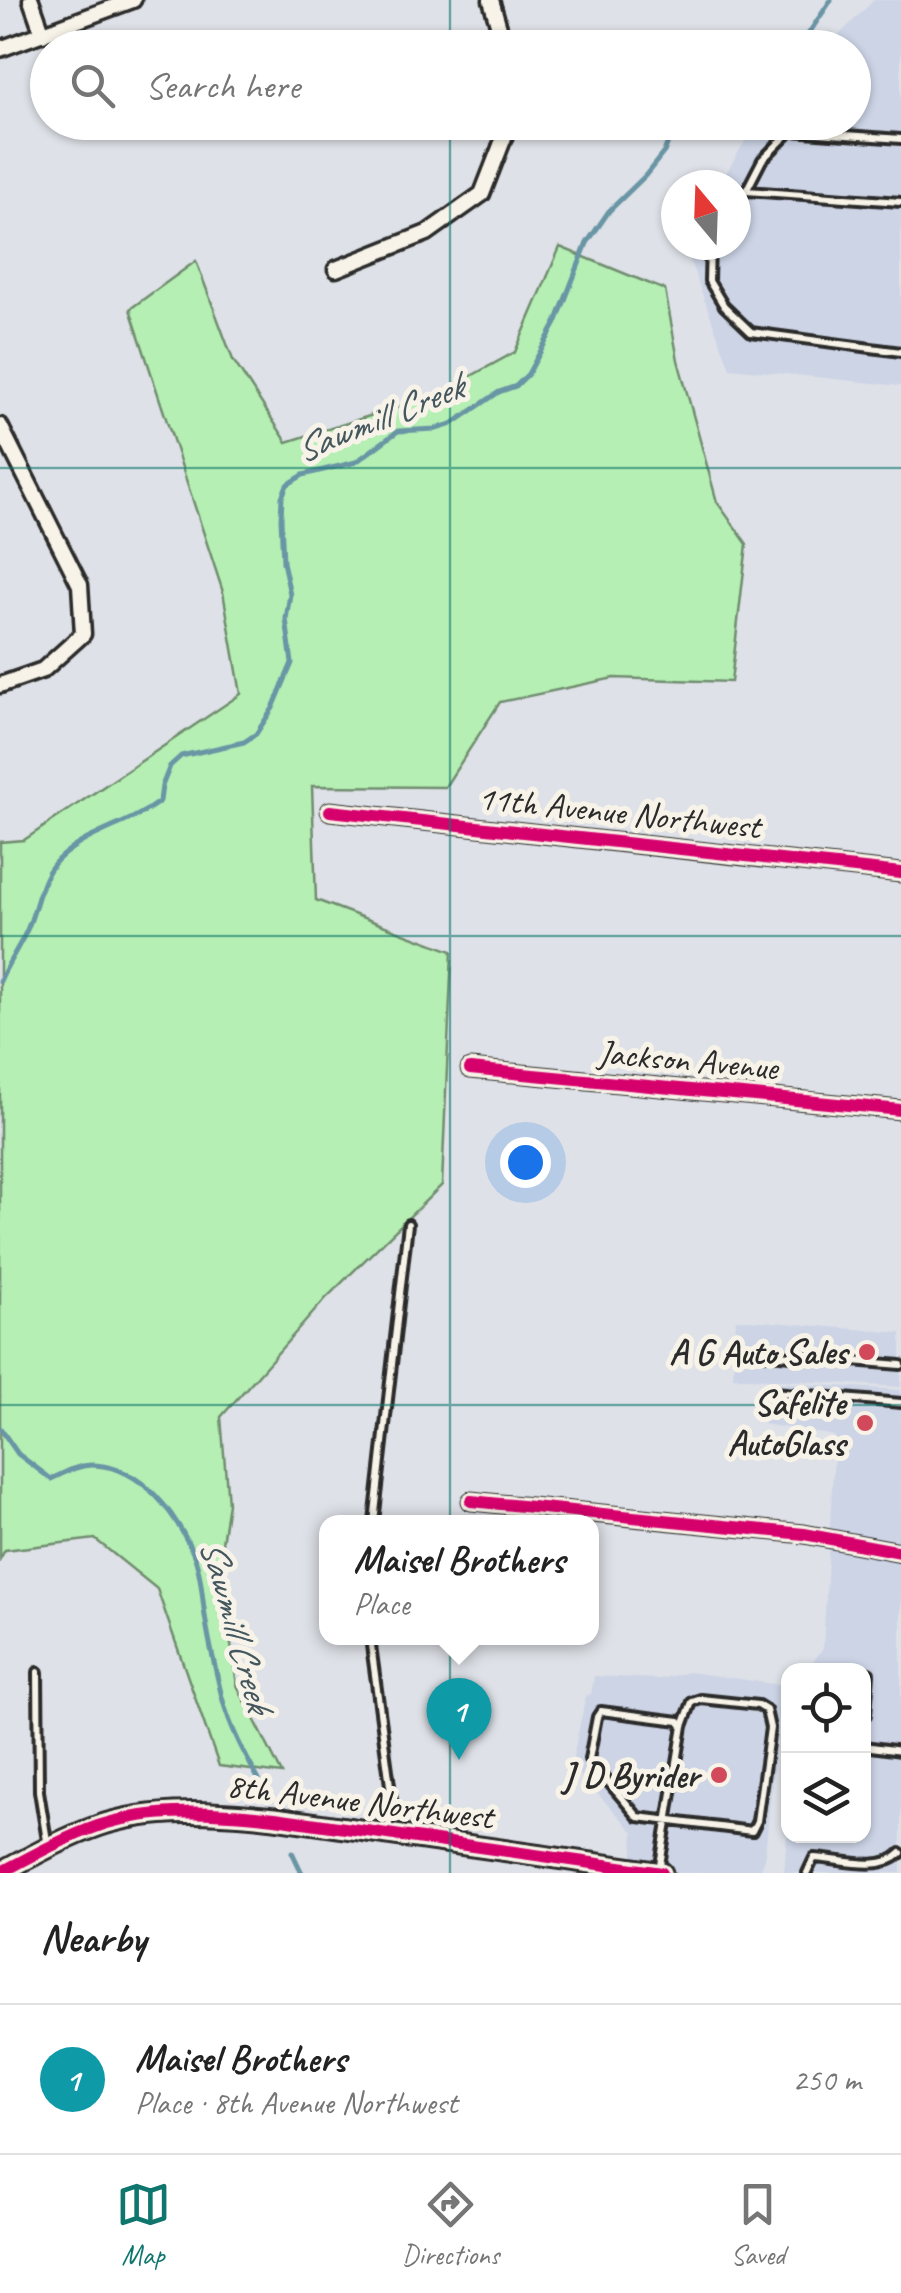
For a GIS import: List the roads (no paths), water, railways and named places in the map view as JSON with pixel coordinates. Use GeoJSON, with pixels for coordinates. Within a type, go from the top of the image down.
{"type":"FeatureCollection","features":[{"type":"Feature","properties":{"kind":"street"},"geometry":{"type":"LineString","coordinates":[[30,0],[42,30]]}},
{"type":"Feature","properties":{"kind":"street"},"geometry":{"type":"LineString","coordinates":[[54,30],[133,0]]}},
{"type":"Feature","properties":{"kind":"street"},"geometry":{"type":"LineString","coordinates":[[491,0],[500,30]]}},
{"type":"Feature","properties":{"kind":"street"},"geometry":{"type":"LineString","coordinates":[[0,50],[30,39]]}},
{"type":"Feature","properties":{"kind":"street"},"geometry":{"type":"LineString","coordinates":[[336,269],[427,233],[482,194],[503,140]]}},
{"type":"Feature","properties":{"kind":"street"},"geometry":{"type":"LineString","coordinates":[[0,426],[80,585],[82,634],[44,670],[0,685]]}},
{"type":"Feature","properties":{"kind":"street","name":"11th Avenue Northwest"},"geometry":{"type":"LineString","coordinates":[[330,811],[901,873]]}},
{"type":"Feature","properties":{"kind":"street","name":"Jackson Avenue"},"geometry":{"type":"LineString","coordinates":[[470,1069],[901,1110]]}},
{"type":"Feature","properties":{"kind":"street"},"geometry":{"type":"LineString","coordinates":[[472,1501],[804,1534],[901,1552]]}},
{"type":"Feature","properties":{"kind":"street","name":"8th Avenue Northwest"},"geometry":{"type":"LineString","coordinates":[[0,1873],[101,1825],[211,1811],[660,1873]]}},
{"type":"Feature","properties":{"kind":"lane"},"geometry":{"type":"LineString","coordinates":[[871,136],[901,138]]}},
{"type":"Feature","properties":{"kind":"lane"},"geometry":{"type":"LineString","coordinates":[[751,182],[762,160],[782,140]]}},
{"type":"Feature","properties":{"kind":"lane"},"geometry":{"type":"LineString","coordinates":[[751,192],[901,202]]}},
{"type":"Feature","properties":{"kind":"lane"},"geometry":{"type":"LineString","coordinates":[[709,260],[708,281],[724,306],[751,332],[901,352]]}},
{"type":"Feature","properties":{"kind":"lane"},"geometry":{"type":"LineString","coordinates":[[375,1515],[408,1224]]}},
{"type":"Feature","properties":{"kind":"lane"},"geometry":{"type":"LineString","coordinates":[[756,1352],[901,1365]]}},
{"type":"Feature","properties":{"kind":"lane"},"geometry":{"type":"LineString","coordinates":[[774,1392],[901,1403]]}},
{"type":"Feature","properties":{"kind":"lane"},"geometry":{"type":"LineString","coordinates":[[371,1645],[392,1800],[388,1833]]}},
{"type":"Feature","properties":{"kind":"lane"},"geometry":{"type":"LineString","coordinates":[[38,1672],[39,1791],[48,1848]]}},
{"type":"Feature","properties":{"kind":"lane"},"geometry":{"type":"LineString","coordinates":[[660,1873],[667,1822],[682,1726],[692,1702],[701,1698],[758,1705],[766,1710],[770,1728],[757,1821],[752,1831],[667,1822],[638,1816],[589,1760],[596,1717],[601,1711],[679,1722],[682,1726]]}},
{"type":"Feature","properties":{"kind":"lane"},"geometry":{"type":"LineString","coordinates":[[871,1747],[901,1751]]}},
{"type":"Feature","properties":{"kind":"lane"},"geometry":{"type":"LineString","coordinates":[[807,1873],[814,1858],[881,1864],[894,1860],[901,1852]]}},
{"type":"Feature","properties":{"kind":"waterway","name":"Sawmill Creek"},"geometry":{"type":"LineString","coordinates":[[811,30],[831,0]]}},
{"type":"Feature","properties":{"kind":"waterway","name":"Sawmill Creek"},"geometry":{"type":"LineString","coordinates":[[0,981],[55,863],[86,840],[160,801],[170,766],[181,756],[244,742],[256,734],[273,708],[292,663],[286,619],[290,594],[283,562],[281,519],[287,485],[303,475],[356,462],[398,431],[452,424],[499,392],[516,386],[528,374],[556,323],[587,243],[609,211],[645,176],[669,140]]}},
{"type":"Feature","properties":{"kind":"waterway","name":"Sawmill Creek"},"geometry":{"type":"LineString","coordinates":[[0,1428],[18,1454],[51,1479],[83,1466],[112,1468],[142,1484],[167,1508],[196,1561],[225,1708],[260,1782]]}},
{"type":"Feature","properties":{"kind":"waterway","name":"Sawmill Creek"},"geometry":{"type":"LineString","coordinates":[[292,1852],[302,1873]]}},
{"type":"Feature","properties":{"kind":"place","name":"A G Auto Sales"},"geometry":{"type":"Point","coordinates":[867,1352]}},
{"type":"Feature","properties":{"kind":"place","name":"Safelite AutoGlass"},"geometry":{"type":"Point","coordinates":[865,1423]}},
{"type":"Feature","properties":{"kind":"place","name":"Maisel Brothers"},"geometry":{"type":"Point","coordinates":[459,1760]}},
{"type":"Feature","properties":{"kind":"place","name":"J D Byrider"},"geometry":{"type":"Point","coordinates":[719,1775]}}]}
